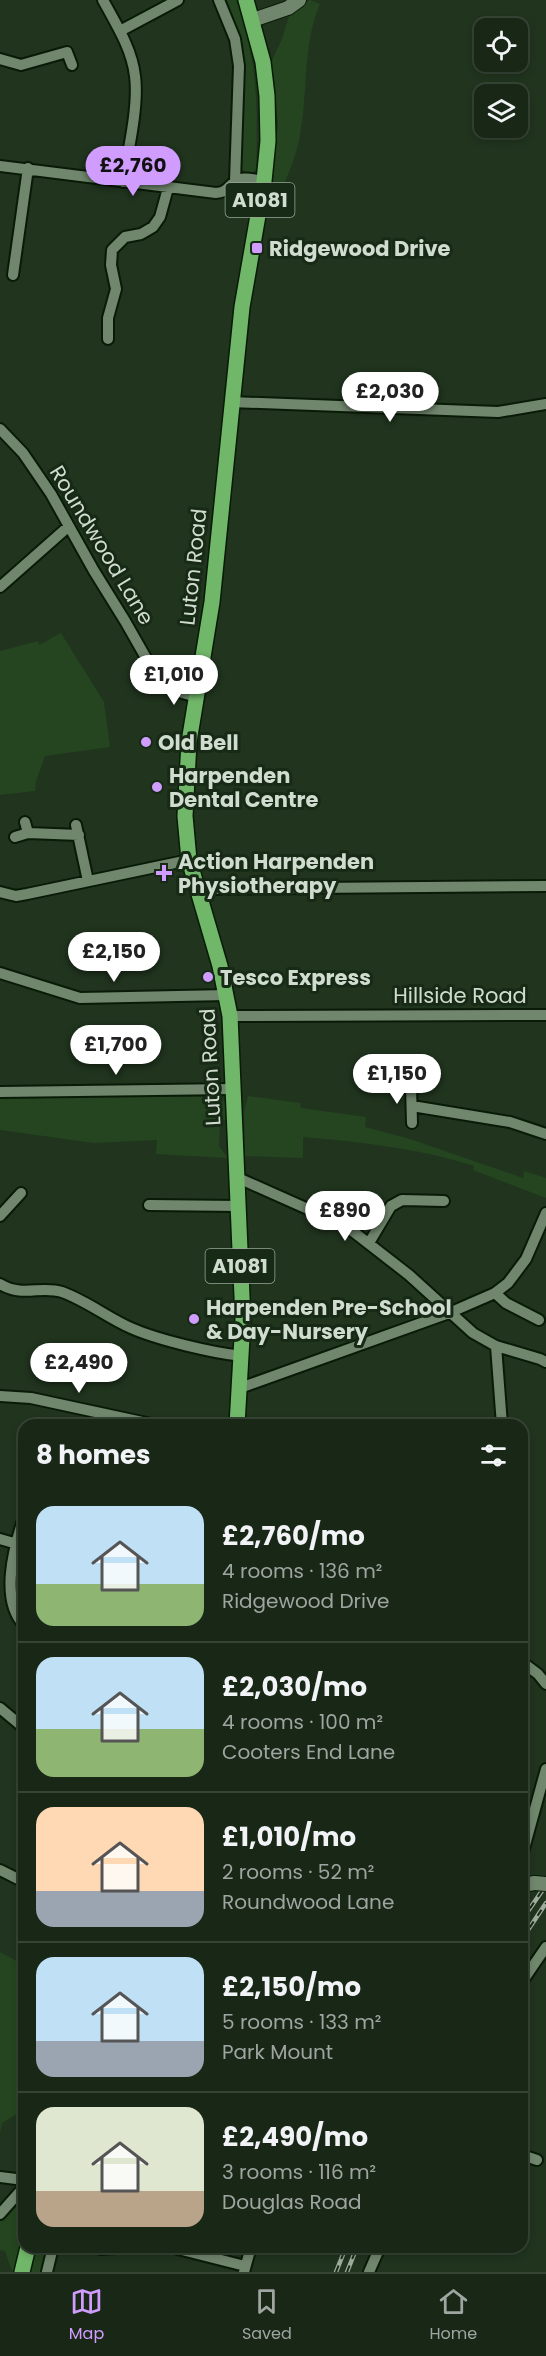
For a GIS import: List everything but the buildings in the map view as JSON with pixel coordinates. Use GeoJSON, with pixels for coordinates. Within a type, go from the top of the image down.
{"type":"FeatureCollection","features":[{"type":"Feature","properties":{"kind":"main road","name":"Luton Road"},"geometry":{"type":"LineString","coordinates":[[237,1419],[242,1356],[230,1016],[227,995],[189,860],[185,816],[187,770],[212,602],[242,307],[264,181],[268,141],[267,96],[263,62],[246,0]]}},
{"type":"Feature","properties":{"kind":"main road"},"geometry":{"type":"LineString","coordinates":[[22,2272],[27,2253]]}},
{"type":"Feature","properties":{"kind":"street"},"geometry":{"type":"LineString","coordinates":[[103,0],[132,61],[136,93],[123,182]]}},
{"type":"Feature","properties":{"kind":"street"},"geometry":{"type":"LineString","coordinates":[[120,32],[178,0]]}},
{"type":"Feature","properties":{"kind":"street"},"geometry":{"type":"LineString","coordinates":[[219,0],[234,39],[239,66],[235,181]]}},
{"type":"Feature","properties":{"kind":"street"},"geometry":{"type":"LineString","coordinates":[[253,20],[288,8],[299,0]]}},
{"type":"Feature","properties":{"kind":"street"},"geometry":{"type":"LineString","coordinates":[[0,59],[21,65],[67,52],[72,65]]}},
{"type":"Feature","properties":{"kind":"street"},"geometry":{"type":"LineString","coordinates":[[0,166],[216,194],[226,191],[235,181],[242,178],[264,181]]}},
{"type":"Feature","properties":{"kind":"street"},"geometry":{"type":"LineString","coordinates":[[13,275],[28,168]]}},
{"type":"Feature","properties":{"kind":"street"},"geometry":{"type":"LineString","coordinates":[[108,339],[108,318],[116,289],[111,265],[112,250],[125,237],[141,234],[153,227],[160,217],[168,188]]}},
{"type":"Feature","properties":{"kind":"street"},"geometry":{"type":"LineString","coordinates":[[231,402],[498,412],[546,404]]}},
{"type":"Feature","properties":{"kind":"street","name":"Roundwood Lane"},"geometry":{"type":"LineString","coordinates":[[0,429],[33,466],[158,679],[175,692],[197,697]]}},
{"type":"Feature","properties":{"kind":"street"},"geometry":{"type":"LineString","coordinates":[[0,587],[69,526]]}},
{"type":"Feature","properties":{"kind":"street"},"geometry":{"type":"LineString","coordinates":[[25,822],[28,833]]}},
{"type":"Feature","properties":{"kind":"street"},"geometry":{"type":"LineString","coordinates":[[15,837],[28,833],[78,830],[88,881]]}},
{"type":"Feature","properties":{"kind":"street"},"geometry":{"type":"LineString","coordinates":[[0,892],[16,896],[189,860]]}},
{"type":"Feature","properties":{"kind":"street"},"geometry":{"type":"LineString","coordinates":[[197,891],[281,887],[546,886]]}},
{"type":"Feature","properties":{"kind":"street"},"geometry":{"type":"LineString","coordinates":[[0,973],[80,998],[227,995]]}},
{"type":"Feature","properties":{"kind":"street","name":"Hillside Road"},"geometry":{"type":"LineString","coordinates":[[230,1016],[546,1015]]}},
{"type":"Feature","properties":{"kind":"street"},"geometry":{"type":"LineString","coordinates":[[411,1087],[412,1123]]}},
{"type":"Feature","properties":{"kind":"street"},"geometry":{"type":"LineString","coordinates":[[0,1092],[233,1089]]}},
{"type":"Feature","properties":{"kind":"street"},"geometry":{"type":"LineString","coordinates":[[411,1106],[510,1122],[546,1134]]}},
{"type":"Feature","properties":{"kind":"street"},"geometry":{"type":"LineString","coordinates":[[237,1177],[336,1221],[369,1243],[409,1275],[473,1333],[496,1346],[546,1362]]}},
{"type":"Feature","properties":{"kind":"street"},"geometry":{"type":"LineString","coordinates":[[0,1216],[21,1193]]}},
{"type":"Feature","properties":{"kind":"street"},"geometry":{"type":"LineString","coordinates":[[369,1243],[391,1206],[396,1202],[402,1200],[444,1201]]}},
{"type":"Feature","properties":{"kind":"street"},"geometry":{"type":"LineString","coordinates":[[149,1205],[238,1206]]}},
{"type":"Feature","properties":{"kind":"street"},"geometry":{"type":"LineString","coordinates":[[240,1388],[449,1313],[495,1293],[508,1282],[526,1259],[546,1213]]}},
{"type":"Feature","properties":{"kind":"street"},"geometry":{"type":"LineString","coordinates":[[0,1284],[26,1293],[43,1290],[62,1292],[141,1332],[242,1356]]}},
{"type":"Feature","properties":{"kind":"street"},"geometry":{"type":"LineString","coordinates":[[495,1293],[506,1303],[539,1320]]}},
{"type":"Feature","properties":{"kind":"street"},"geometry":{"type":"LineString","coordinates":[[496,1346],[502,1419]]}},
{"type":"Feature","properties":{"kind":"street"},"geometry":{"type":"LineString","coordinates":[[0,1396],[31,1398],[128,1419]]}},
{"type":"Feature","properties":{"kind":"street"},"geometry":{"type":"LineString","coordinates":[[0,1539],[18,1544]]}},
{"type":"Feature","properties":{"kind":"street"},"geometry":{"type":"LineString","coordinates":[[18,1549],[7,1572],[5,1595],[10,1611],[18,1619]]}},
{"type":"Feature","properties":{"kind":"street"},"geometry":{"type":"LineString","coordinates":[[528,1666],[546,1684]]}},
{"type":"Feature","properties":{"kind":"street"},"geometry":{"type":"LineString","coordinates":[[0,1708],[18,1723]]}},
{"type":"Feature","properties":{"kind":"street"},"geometry":{"type":"LineString","coordinates":[[528,1834],[546,1769]]}},
{"type":"Feature","properties":{"kind":"street"},"geometry":{"type":"LineString","coordinates":[[0,1870],[18,1879]]}},
{"type":"Feature","properties":{"kind":"street"},"geometry":{"type":"LineString","coordinates":[[528,1973],[546,1947]]}},
{"type":"Feature","properties":{"kind":"street"},"geometry":{"type":"LineString","coordinates":[[528,2157],[537,2160]]}},
{"type":"Feature","properties":{"kind":"street"},"geometry":{"type":"LineString","coordinates":[[0,2177],[18,2179]]}},
{"type":"Feature","properties":{"kind":"street"},"geometry":{"type":"LineString","coordinates":[[0,2214],[18,2194]]}},
{"type":"Feature","properties":{"kind":"street"},"geometry":{"type":"LineString","coordinates":[[47,2272],[51,2253]]}},
{"type":"Feature","properties":{"kind":"street"},"geometry":{"type":"LineString","coordinates":[[192,2253],[244,2269],[249,2253]]}},
{"type":"Feature","properties":{"kind":"street"},"geometry":{"type":"LineString","coordinates":[[369,2272],[377,2253]]}},
{"type":"Feature","properties":{"kind":"green space"},"geometry":{"type":"Polygon","coordinates":[[[221,0],[236,0],[253,64],[257,146],[256,169],[251,174],[241,169],[239,163],[242,97],[221,0]]]}},
{"type":"Feature","properties":{"kind":"green space"},"geometry":{"type":"Polygon","coordinates":[[[310,0],[320,4],[308,50],[300,135],[290,169],[269,216],[269,193],[278,124],[272,62],[292,12],[310,0]]]}},
{"type":"Feature","properties":{"kind":"green space"},"geometry":{"type":"Polygon","coordinates":[[[61,633],[104,702],[110,747],[45,756],[35,791],[0,795],[0,651],[38,641],[39,645],[61,633]]]}},
{"type":"Feature","properties":{"kind":"green space"},"geometry":{"type":"Polygon","coordinates":[[[127,1096],[216,1097],[226,1103],[226,1120],[220,1121],[219,1146],[228,1158],[156,1154],[157,1140],[94,1143],[0,1130],[0,1099],[127,1096]]]}},
{"type":"Feature","properties":{"kind":"green space"},"geometry":{"type":"Polygon","coordinates":[[[248,1096],[300,1103],[301,1108],[366,1117],[365,1127],[410,1139],[523,1178],[524,1171],[546,1178],[546,1198],[473,1170],[474,1166],[411,1150],[368,1144],[303,1137],[303,1158],[245,1156],[244,1112],[248,1096]]]}},
{"type":"Feature","properties":{"kind":"green space"},"geometry":{"type":"Polygon","coordinates":[[[0,1952],[18,1962],[18,2113],[2,2123],[0,2133],[0,1952]]]}},
{"type":"Feature","properties":{"kind":"green space"},"geometry":{"type":"Polygon","coordinates":[[[18,2200],[19,2253],[15,2272],[12,2271],[5,2251],[0,2250],[0,2220],[18,2200]]]}},
{"type":"Feature","properties":{"kind":"green space"},"geometry":{"type":"Polygon","coordinates":[[[34,2253],[49,2253],[44,2272],[30,2272],[34,2253]]]}},
{"type":"Feature","properties":{"kind":"railway"},"geometry":{"type":"LineString","coordinates":[[528,1911],[546,1885]]}},
{"type":"Feature","properties":{"kind":"railway"},"geometry":{"type":"LineString","coordinates":[[528,1930],[546,1903]]}},
{"type":"Feature","properties":{"kind":"railway"},"geometry":{"type":"LineString","coordinates":[[336,2272],[344,2253]]}},
{"type":"Feature","properties":{"kind":"railway"},"geometry":{"type":"LineString","coordinates":[[347,2272],[355,2253]]}},
{"type":"Feature","properties":{"kind":"place","name":"Ridgewood Drive"},"geometry":{"type":"Point","coordinates":[257,248]}},
{"type":"Feature","properties":{"kind":"place","name":"Old Bell"},"geometry":{"type":"Point","coordinates":[146,742]}},
{"type":"Feature","properties":{"kind":"place","name":"Harpenden Dental Centre"},"geometry":{"type":"Point","coordinates":[157,787]}},
{"type":"Feature","properties":{"kind":"place","name":"Action Harpenden Physiotherapy"},"geometry":{"type":"Point","coordinates":[164,873]}},
{"type":"Feature","properties":{"kind":"place","name":"Tesco Express"},"geometry":{"type":"Point","coordinates":[208,977]}},
{"type":"Feature","properties":{"kind":"place","name":"Harpenden Pre-School & Day-Nursery"},"geometry":{"type":"Point","coordinates":[194,1319]}}]}
